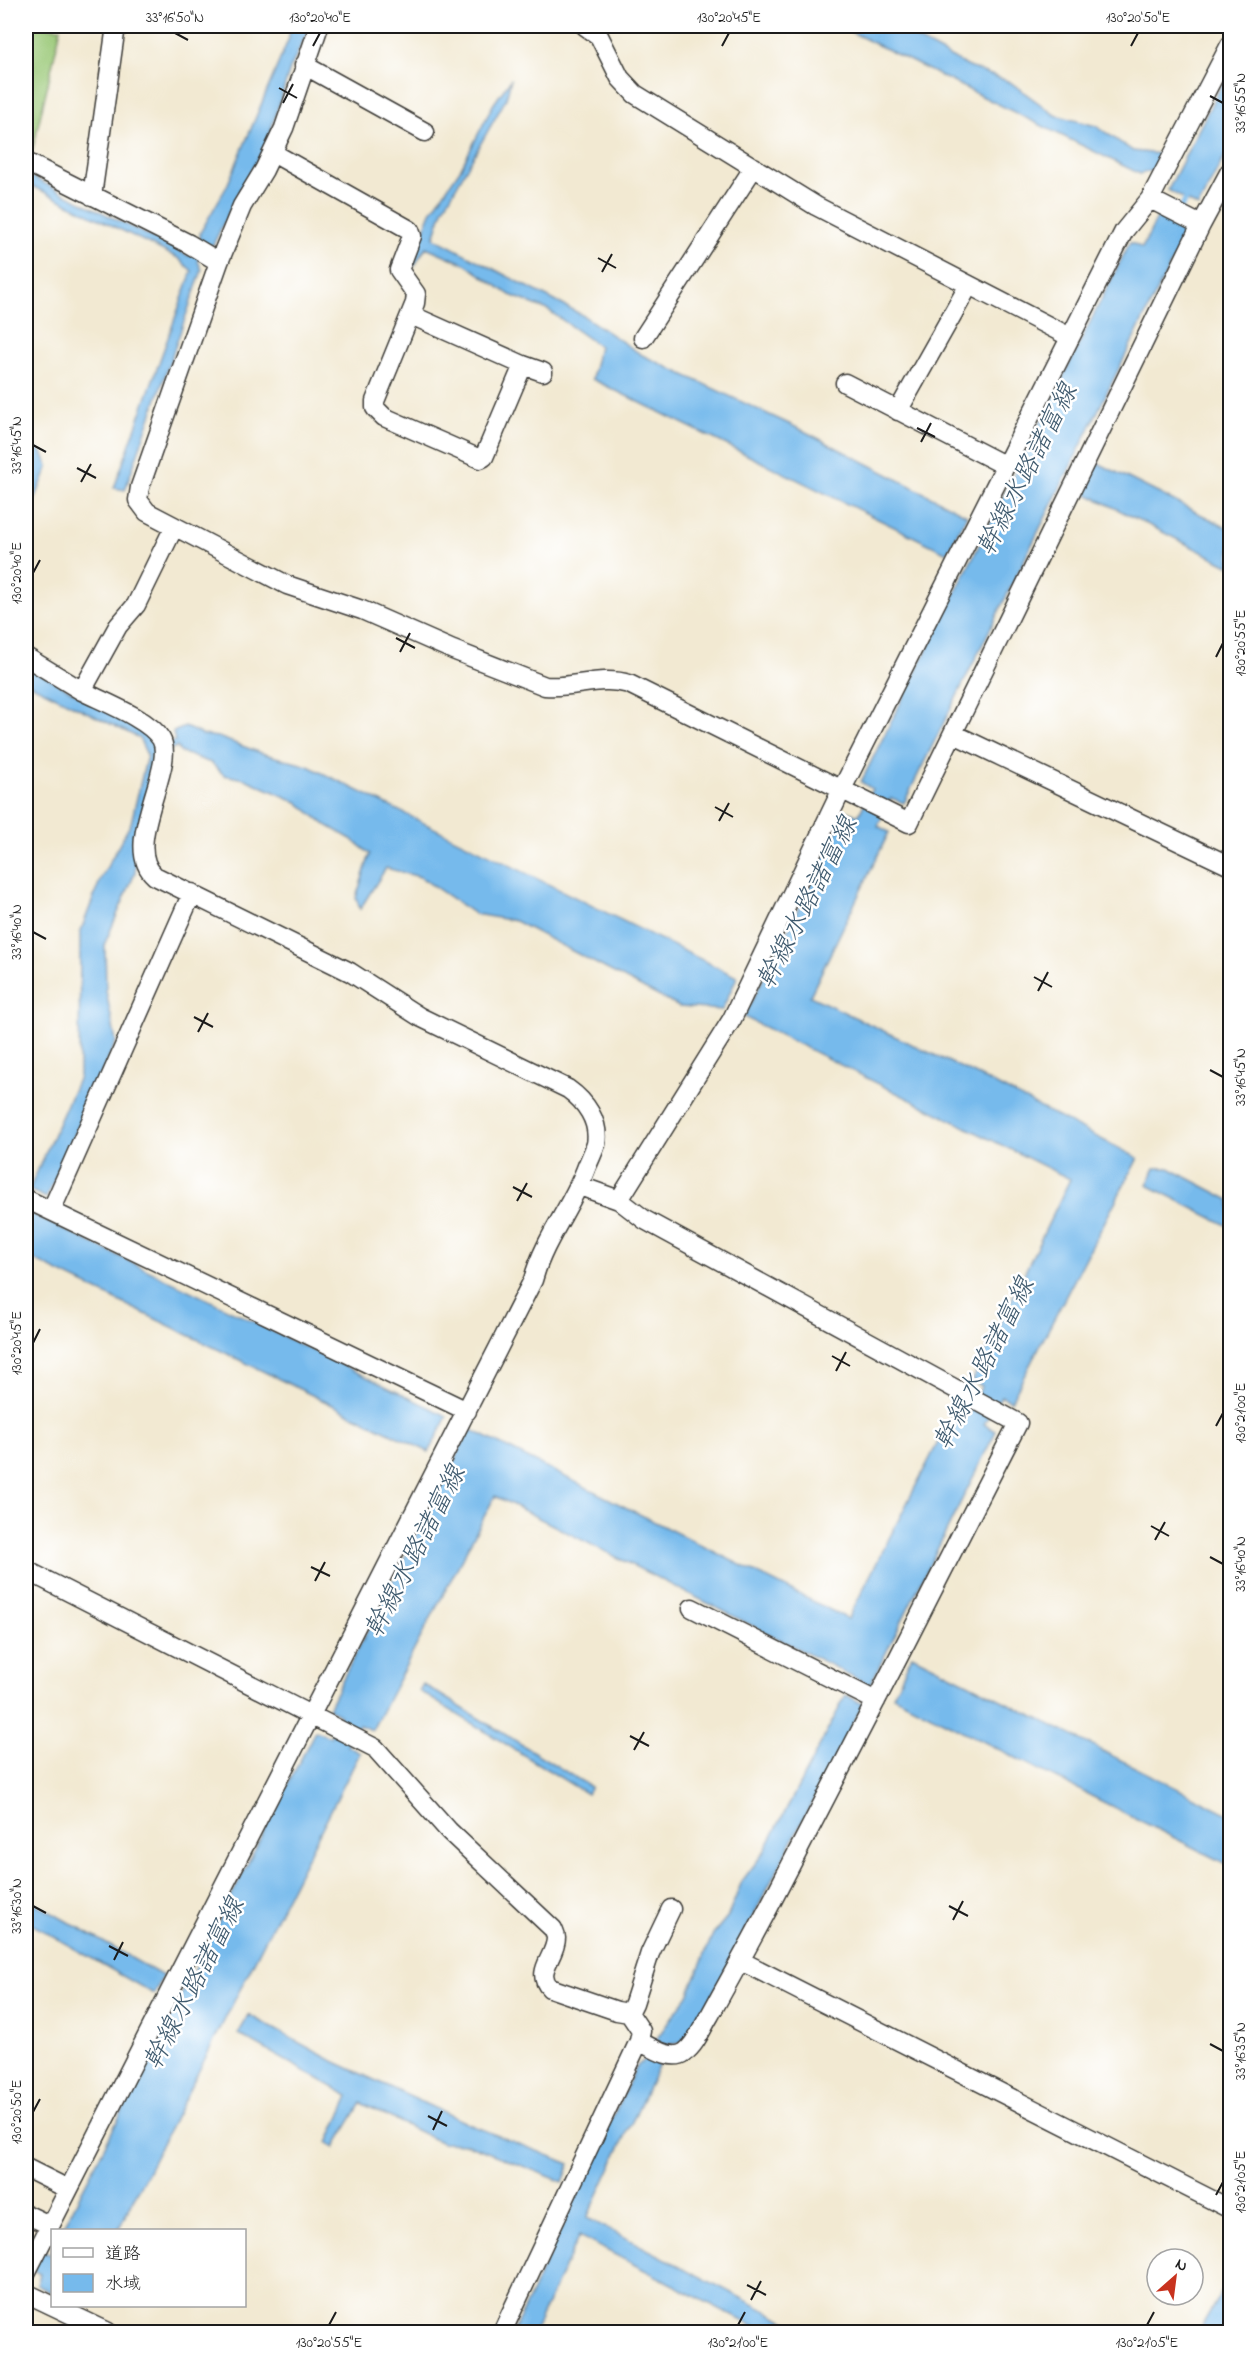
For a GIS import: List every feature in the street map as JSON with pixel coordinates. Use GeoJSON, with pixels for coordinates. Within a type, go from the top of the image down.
{"type":"FeatureCollection","features":[{"type":"Feature","properties":{"kind":"street"},"geometry":{"type":"LineString","coordinates":[[92,196],[116,26]]}},
{"type":"Feature","properties":{"kind":"street"},"geometry":{"type":"LineString","coordinates":[[319,26],[284,128],[273,153],[242,206],[219,262],[140,487],[138,500],[147,512],[287,585],[362,610],[453,650],[544,686],[561,688],[605,680],[617,680],[629,684],[909,823],[954,735],[1195,221],[1225,182]]}},
{"type":"Feature","properties":{"kind":"street"},"geometry":{"type":"LineString","coordinates":[[585,26],[599,36],[621,78],[635,94],[816,206],[1070,337]]}},
{"type":"Feature","properties":{"kind":"street"},"geometry":{"type":"LineString","coordinates":[[619,1200],[732,1019],[842,789],[1004,465],[1124,231],[1150,199],[1230,45]]}},
{"type":"Feature","properties":{"kind":"street"},"geometry":{"type":"LineString","coordinates":[[304,66],[425,132]]}},
{"type":"Feature","properties":{"kind":"street"},"geometry":{"type":"LineString","coordinates":[[273,153],[410,230],[412,236],[399,270],[416,294],[411,315],[375,401],[375,408],[384,417],[480,459],[484,457],[524,365]]}},
{"type":"Feature","properties":{"kind":"street"},"geometry":{"type":"LineString","coordinates":[[26,162],[189,244],[219,262]]}},
{"type":"Feature","properties":{"kind":"street"},"geometry":{"type":"LineString","coordinates":[[643,339],[754,167]]}},
{"type":"Feature","properties":{"kind":"street"},"geometry":{"type":"LineString","coordinates":[[1150,199],[1195,221]]}},
{"type":"Feature","properties":{"kind":"street"},"geometry":{"type":"LineString","coordinates":[[898,411],[969,285]]}},
{"type":"Feature","properties":{"kind":"street"},"geometry":{"type":"LineString","coordinates":[[411,315],[543,372]]}},
{"type":"Feature","properties":{"kind":"street"},"geometry":{"type":"LineString","coordinates":[[845,383],[1004,465]]}},
{"type":"Feature","properties":{"kind":"street"},"geometry":{"type":"LineString","coordinates":[[82,691],[118,626],[136,605],[174,527]]}},
{"type":"Feature","properties":{"kind":"street"},"geometry":{"type":"LineString","coordinates":[[26,657],[82,691],[150,727],[163,748],[144,833],[144,862],[147,870],[350,972],[420,1017],[568,1089],[581,1099],[593,1118],[596,1143],[580,1186],[539,1261],[534,1280],[310,1713],[26,2272]]}},
{"type":"Feature","properties":{"kind":"street"},"geometry":{"type":"LineString","coordinates":[[954,735],[1230,867]]}},
{"type":"Feature","properties":{"kind":"street"},"geometry":{"type":"LineString","coordinates":[[51,1211],[192,893]]}},
{"type":"Feature","properties":{"kind":"street"},"geometry":{"type":"LineString","coordinates":[[26,1570],[73,1596],[310,1713],[375,1748],[449,1831],[553,1929],[556,1939],[543,1972],[545,1982],[550,1988],[629,2013],[651,2047],[678,2056],[686,2052],[696,2039],[741,1960],[1018,1423],[645,1220],[619,1200],[580,1186]]}},
{"type":"Feature","properties":{"kind":"street"},"geometry":{"type":"LineString","coordinates":[[26,1199],[467,1411]]}},
{"type":"Feature","properties":{"kind":"street"},"geometry":{"type":"LineString","coordinates":[[692,1608],[876,1701]]}},
{"type":"Feature","properties":{"kind":"street"},"geometry":{"type":"LineString","coordinates":[[629,2013],[650,1953],[671,1909]]}},
{"type":"Feature","properties":{"kind":"street"},"geometry":{"type":"LineString","coordinates":[[741,1960],[1230,2209]]}},
{"type":"Feature","properties":{"kind":"street"},"geometry":{"type":"LineString","coordinates":[[502,2332],[651,2047]]}},
{"type":"Feature","properties":{"kind":"street"},"geometry":{"type":"LineString","coordinates":[[26,2168],[68,2189]]}},
{"type":"Feature","properties":{"kind":"street"},"geometry":{"type":"LineString","coordinates":[[26,2214],[50,2226]]}},
{"type":"Feature","properties":{"kind":"street"},"geometry":{"type":"LineString","coordinates":[[26,2293],[51,2305]]}},
{"type":"Feature","properties":{"kind":"street"},"geometry":{"type":"LineString","coordinates":[[55,2307],[108,2332]]}},
{"type":"Feature","properties":{"kind":"green space"},"geometry":{"type":"Polygon","coordinates":[[[26,26],[61,28],[31,156],[26,153],[26,26]]]}},
{"type":"Feature","properties":{"kind":"water"},"geometry":{"type":"Polygon","coordinates":[[[290,26],[308,26],[308,31],[290,69],[266,145],[239,191],[213,245],[206,246],[198,261],[202,270],[125,490],[114,488],[192,271],[178,258],[26,183],[26,174],[189,256],[227,186],[289,38],[290,26]]]}},
{"type":"Feature","properties":{"kind":"water"},"geometry":{"type":"Polygon","coordinates":[[[839,26],[892,26],[969,67],[1010,82],[1055,115],[1096,126],[1133,151],[1160,154],[1161,164],[1157,169],[1140,174],[839,26]]]}},
{"type":"Feature","properties":{"kind":"water"},"geometry":{"type":"Polygon","coordinates":[[[1230,68],[1230,146],[1198,207],[1168,190],[1230,68]]]}},
{"type":"Feature","properties":{"kind":"water"},"geometry":{"type":"Polygon","coordinates":[[[511,79],[506,99],[443,210],[434,238],[582,315],[642,355],[804,431],[967,515],[947,553],[592,379],[599,346],[548,310],[510,295],[465,264],[426,247],[414,267],[411,263],[431,212],[461,168],[493,105],[511,79]]]}},
{"type":"Feature","properties":{"kind":"water"},"geometry":{"type":"Polygon","coordinates":[[[1158,216],[1187,231],[904,803],[891,798],[878,826],[889,832],[810,996],[985,1079],[1138,1158],[1011,1401],[1001,1396],[984,1424],[996,1431],[870,1685],[495,1496],[372,1730],[359,1725],[347,1746],[360,1753],[119,2229],[63,2229],[315,1731],[330,1737],[340,1715],[328,1708],[470,1429],[848,1619],[955,1409],[966,1415],[982,1386],[972,1381],[1070,1179],[744,1017],[847,811],[858,816],[872,789],[861,782],[1130,242],[1142,248],[1158,216]]]}},
{"type":"Feature","properties":{"kind":"water"},"geometry":{"type":"Polygon","coordinates":[[[26,442],[42,452],[48,467],[26,522],[26,482],[30,469],[26,466],[26,442]]]}},
{"type":"Feature","properties":{"kind":"water"},"geometry":{"type":"Polygon","coordinates":[[[1096,462],[1230,529],[1230,566],[1081,491],[1096,462]]]}},
{"type":"Feature","properties":{"kind":"water"},"geometry":{"type":"Polygon","coordinates":[[[26,665],[150,736],[156,746],[175,741],[173,732],[185,727],[203,735],[218,737],[261,753],[308,766],[737,977],[722,1010],[679,1007],[515,921],[475,914],[420,877],[386,868],[360,909],[356,898],[370,854],[351,839],[324,824],[297,802],[245,779],[224,775],[211,763],[180,752],[177,747],[157,753],[139,826],[135,873],[105,943],[106,991],[116,1042],[46,1198],[29,1190],[79,1077],[80,933],[101,878],[131,823],[147,755],[139,738],[26,682],[26,665]]]}},
{"type":"Feature","properties":{"kind":"water"},"geometry":{"type":"Polygon","coordinates":[[[1155,1168],[1169,1168],[1230,1200],[1230,1227],[1147,1185],[1155,1168]]]}},
{"type":"Feature","properties":{"kind":"water"},"geometry":{"type":"Polygon","coordinates":[[[26,1211],[447,1416],[429,1452],[26,1256],[26,1211]]]}},
{"type":"Feature","properties":{"kind":"water"},"geometry":{"type":"Polygon","coordinates":[[[912,1655],[1230,1815],[1230,1866],[893,1696],[912,1655]]]}},
{"type":"Feature","properties":{"kind":"water"},"geometry":{"type":"Polygon","coordinates":[[[423,1684],[591,1787],[587,1794],[419,1691],[423,1684]]]}},
{"type":"Feature","properties":{"kind":"water"},"geometry":{"type":"Polygon","coordinates":[[[846,1695],[863,1704],[712,1996],[682,2043],[665,2045],[655,2041],[688,1995],[713,1934],[728,1916],[742,1881],[764,1852],[846,1695]]]}},
{"type":"Feature","properties":{"kind":"water"},"geometry":{"type":"Polygon","coordinates":[[[26,1898],[163,1976],[154,1994],[26,1921],[26,1898]]]}},
{"type":"Feature","properties":{"kind":"water"},"geometry":{"type":"Polygon","coordinates":[[[249,2015],[327,2058],[473,2126],[570,2164],[563,2182],[467,2144],[442,2143],[361,2103],[335,2147],[328,2143],[349,2096],[238,2034],[249,2015]]]}},
{"type":"Feature","properties":{"kind":"water"},"geometry":{"type":"Polygon","coordinates":[[[647,2058],[659,2064],[587,2218],[807,2332],[764,2332],[579,2236],[534,2332],[513,2332],[636,2067],[647,2058]]]}},
{"type":"Feature","properties":{"kind":"water"},"geometry":{"type":"Polygon","coordinates":[[[26,2241],[50,2254],[51,2252],[51,2292],[37,2285],[40,2274],[26,2266],[26,2241]]]}},
{"type":"Feature","properties":{"kind":"water"},"geometry":{"type":"Polygon","coordinates":[[[1230,2277],[1230,2332],[1198,2332],[1230,2277]]]}},
{"type":"Feature","properties":{"kind":"waterway","name":"幹線水路諸富線"},"geometry":{"type":"LineString","coordinates":[[1179,212],[1189,193]]}}]}
